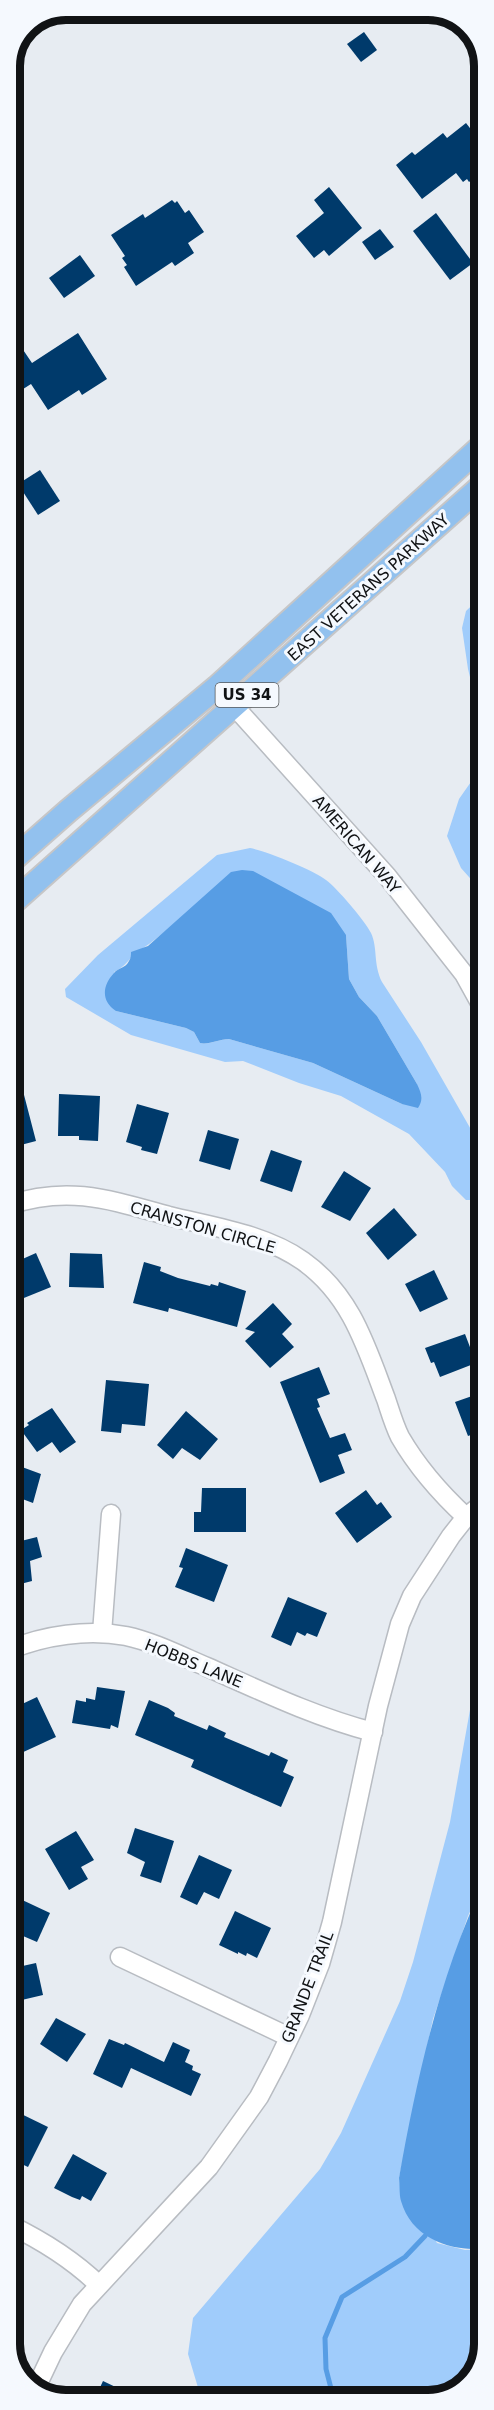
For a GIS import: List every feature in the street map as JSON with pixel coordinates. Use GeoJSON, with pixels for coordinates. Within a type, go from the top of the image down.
{"type":"FeatureCollection","features":[{"type":"Feature","properties":{"kind":"main road","name":"EAST VETERANS PARKWAY"},"geometry":{"type":"LineString","coordinates":[[19,854],[217,687],[474,452]]}},
{"type":"Feature","properties":{"kind":"main road","name":"EAST VETERANS PARKWAY"},"geometry":{"type":"LineString","coordinates":[[19,897],[474,492]]}},
{"type":"Feature","properties":{"kind":"street","name":"AMERICAN WAY"},"geometry":{"type":"LineString","coordinates":[[217,687],[387,876],[464,974],[474,992]]}},
{"type":"Feature","properties":{"kind":"street","name":"CRANSTON CIRCLE"},"geometry":{"type":"LineString","coordinates":[[19,1202],[54,1195],[95,1196],[255,1239],[302,1261],[340,1295],[363,1337],[400,1436],[427,1479],[466,1517]]}},
{"type":"Feature","properties":{"kind":"street","name":"GRANDE TRAIL"},"geometry":{"type":"LineString","coordinates":[[39,2382],[53,2352],[82,2304],[209,2167],[258,2097],[289,2037],[320,1964],[332,1922],[373,1732],[400,1624],[412,1596],[451,1536],[474,1511]]}},
{"type":"Feature","properties":{"kind":"street"},"geometry":{"type":"LineString","coordinates":[[102,1633],[111,1514]]}},
{"type":"Feature","properties":{"kind":"street","name":"HOBBS LANE"},"geometry":{"type":"LineString","coordinates":[[20,1646],[45,1638],[102,1633],[126,1636],[319,1715],[373,1732]]}},
{"type":"Feature","properties":{"kind":"street"},"geometry":{"type":"LineString","coordinates":[[120,1957],[289,2037]]}},
{"type":"Feature","properties":{"kind":"street"},"geometry":{"type":"LineString","coordinates":[[20,2230],[42,2241],[81,2267],[99,2284]]}},
{"type":"Feature","properties":{"kind":"shaded area"},"geometry":{"type":"Polygon","coordinates":[[[474,603],[474,693],[462,628],[466,611],[474,603]]]}},
{"type":"Feature","properties":{"kind":"shaded area"},"geometry":{"type":"Polygon","coordinates":[[[474,776],[472,822],[474,883],[461,868],[447,836],[459,799],[474,776]]]}},
{"type":"Feature","properties":{"kind":"shaded area"},"geometry":{"type":"Polygon","coordinates":[[[474,809],[474,844],[471,828],[474,809]]]}},
{"type":"Feature","properties":{"kind":"shaded area"},"geometry":{"type":"Polygon","coordinates":[[[250,848],[289,861],[326,880],[357,913],[371,933],[377,969],[382,982],[421,1042],[474,1135],[474,1199],[466,1200],[452,1186],[445,1172],[409,1134],[341,1096],[299,1083],[243,1061],[225,1062],[131,1035],[66,997],[65,989],[98,955],[217,855],[250,848]],[[176,922],[114,972],[116,1011],[186,1028],[194,1032],[200,1043],[229,1039],[313,1063],[402,1104],[417,1084],[377,1016],[359,997],[349,979],[346,935],[176,922]]]}},
{"type":"Feature","properties":{"kind":"shaded area"},"geometry":{"type":"Polygon","coordinates":[[[253,871],[331,913],[346,935],[349,979],[359,997],[377,1016],[417,1084],[421,1093],[418,1108],[402,1104],[313,1063],[229,1039],[200,1043],[194,1032],[186,1028],[116,1011],[108,1003],[105,993],[107,983],[116,971],[128,963],[131,952],[148,946],[231,872],[253,871]]]}},
{"type":"Feature","properties":{"kind":"shaded area"},"geometry":{"type":"Polygon","coordinates":[[[474,1691],[474,1903],[433,2019],[399,2178],[437,2243],[465,2250],[474,2250],[474,2351],[472,2360],[457,2381],[435,2390],[199,2390],[188,2354],[193,2318],[320,2169],[341,2133],[400,2001],[413,1962],[450,1822],[474,1691]]]}},
{"type":"Feature","properties":{"kind":"shaded area"},"geometry":{"type":"Polygon","coordinates":[[[474,1905],[474,2249],[446,2245],[434,2240],[414,2225],[401,2201],[399,2178],[432,2026],[474,1905]]]}},
{"type":"Feature","properties":{"kind":"building"},"geometry":{"type":"Polygon","coordinates":[[[364,32],[377,50],[361,62],[347,44],[364,32]]]}},
{"type":"Feature","properties":{"kind":"building"},"geometry":{"type":"Polygon","coordinates":[[[466,123],[474,133],[474,146],[470,149],[474,155],[474,178],[469,182],[467,179],[463,182],[456,173],[422,199],[396,165],[412,152],[415,155],[443,133],[447,138],[466,123]]]}},
{"type":"Feature","properties":{"kind":"building"},"geometry":{"type":"Polygon","coordinates":[[[329,187],[362,228],[329,256],[324,250],[314,258],[296,236],[324,213],[314,200],[329,187]]]}},
{"type":"Feature","properties":{"kind":"building"},"geometry":{"type":"Polygon","coordinates":[[[172,200],[175,203],[177,201],[185,213],[189,210],[204,232],[188,243],[194,253],[175,266],[172,262],[136,286],[124,267],[127,265],[122,258],[125,256],[111,235],[143,214],[145,218],[172,200]]]}},
{"type":"Feature","properties":{"kind":"building"},"geometry":{"type":"Polygon","coordinates":[[[436,213],[473,263],[450,280],[413,231],[436,213]]]}},
{"type":"Feature","properties":{"kind":"building"},"geometry":{"type":"Polygon","coordinates":[[[380,229],[394,247],[375,260],[362,242],[380,229]]]}},
{"type":"Feature","properties":{"kind":"building"},"geometry":{"type":"Polygon","coordinates":[[[80,255],[95,276],[64,298],[49,278],[80,255]]]}},
{"type":"Feature","properties":{"kind":"building"},"geometry":{"type":"Polygon","coordinates":[[[78,333],[107,379],[82,395],[79,390],[48,410],[31,384],[19,392],[19,344],[32,363],[78,333]]]}},
{"type":"Feature","properties":{"kind":"building"},"geometry":{"type":"Polygon","coordinates":[[[40,470],[60,501],[38,515],[19,483],[40,470]]]}},
{"type":"Feature","properties":{"kind":"building"},"geometry":{"type":"Polygon","coordinates":[[[23,1091],[36,1141],[19,1145],[19,1092],[23,1091]]]}},
{"type":"Feature","properties":{"kind":"building"},"geometry":{"type":"Polygon","coordinates":[[[59,1094],[100,1096],[98,1141],[79,1140],[79,1136],[58,1136],[59,1094]]]}},
{"type":"Feature","properties":{"kind":"building"},"geometry":{"type":"Polygon","coordinates":[[[137,1104],[169,1113],[157,1154],[141,1150],[142,1147],[126,1142],[137,1104]]]}},
{"type":"Feature","properties":{"kind":"building"},"geometry":{"type":"Polygon","coordinates":[[[208,1130],[239,1139],[230,1170],[199,1161],[208,1130]]]}},
{"type":"Feature","properties":{"kind":"building"},"geometry":{"type":"Polygon","coordinates":[[[271,1150],[302,1161],[292,1192],[260,1181],[271,1150]]]}},
{"type":"Feature","properties":{"kind":"building"},"geometry":{"type":"Polygon","coordinates":[[[344,1171],[371,1188],[350,1221],[321,1207],[344,1171]]]}},
{"type":"Feature","properties":{"kind":"building"},"geometry":{"type":"Polygon","coordinates":[[[394,1208],[417,1235],[388,1260],[366,1233],[394,1208]]]}},
{"type":"Feature","properties":{"kind":"building"},"geometry":{"type":"Polygon","coordinates":[[[36,1253],[51,1287],[20,1300],[20,1260],[36,1253]]]}},
{"type":"Feature","properties":{"kind":"building"},"geometry":{"type":"Polygon","coordinates":[[[70,1253],[102,1254],[104,1288],[69,1287],[70,1253]]]}},
{"type":"Feature","properties":{"kind":"building"},"geometry":{"type":"Polygon","coordinates":[[[144,1262],[161,1267],[160,1271],[178,1278],[210,1286],[211,1284],[218,1286],[219,1282],[246,1291],[237,1327],[169,1308],[168,1312],[133,1303],[144,1262]]]}},
{"type":"Feature","properties":{"kind":"building"},"geometry":{"type":"Polygon","coordinates":[[[434,1270],[448,1299],[420,1312],[405,1284],[434,1270]]]}},
{"type":"Feature","properties":{"kind":"building"},"geometry":{"type":"Polygon","coordinates":[[[273,1303],[292,1324],[282,1334],[294,1347],[270,1368],[245,1341],[255,1332],[245,1329],[273,1303]]]}},
{"type":"Feature","properties":{"kind":"building"},"geometry":{"type":"Polygon","coordinates":[[[465,1334],[474,1364],[440,1377],[425,1348],[465,1334]]]}},
{"type":"Feature","properties":{"kind":"building"},"geometry":{"type":"Polygon","coordinates":[[[319,1367],[330,1394],[317,1399],[320,1407],[317,1408],[330,1438],[345,1433],[352,1450],[338,1455],[345,1473],[320,1483],[280,1382],[319,1367]]]}},
{"type":"Feature","properties":{"kind":"building"},"geometry":{"type":"Polygon","coordinates":[[[106,1380],[149,1384],[145,1426],[122,1424],[121,1433],[101,1431],[106,1380]]]}},
{"type":"Feature","properties":{"kind":"building"},"geometry":{"type":"Polygon","coordinates":[[[474,1395],[474,1434],[468,1436],[455,1402],[474,1395]]]}},
{"type":"Feature","properties":{"kind":"building"},"geometry":{"type":"Polygon","coordinates":[[[52,1408],[76,1442],[60,1453],[52,1442],[37,1452],[21,1430],[29,1425],[27,1423],[52,1408]]]}},
{"type":"Feature","properties":{"kind":"building"},"geometry":{"type":"Polygon","coordinates":[[[186,1411],[218,1439],[200,1460],[182,1448],[173,1459],[157,1445],[186,1411]]]}},
{"type":"Feature","properties":{"kind":"building"},"geometry":{"type":"Polygon","coordinates":[[[22,1467],[41,1474],[33,1503],[20,1498],[20,1473],[22,1467]]]}},
{"type":"Feature","properties":{"kind":"building"},"geometry":{"type":"Polygon","coordinates":[[[202,1488],[246,1488],[246,1532],[194,1532],[194,1512],[201,1512],[202,1488]]]}},
{"type":"Feature","properties":{"kind":"building"},"geometry":{"type":"Polygon","coordinates":[[[366,1490],[377,1505],[381,1502],[392,1517],[357,1543],[335,1513],[366,1490]]]}},
{"type":"Feature","properties":{"kind":"building"},"geometry":{"type":"Polygon","coordinates":[[[37,1537],[42,1557],[30,1561],[32,1581],[20,1584],[20,1541],[37,1537]]]}},
{"type":"Feature","properties":{"kind":"building"},"geometry":{"type":"Polygon","coordinates":[[[186,1548],[228,1565],[214,1602],[175,1587],[183,1568],[179,1567],[186,1548]]]}},
{"type":"Feature","properties":{"kind":"building"},"geometry":{"type":"Polygon","coordinates":[[[288,1597],[327,1613],[317,1637],[307,1633],[305,1636],[297,1632],[291,1646],[271,1637],[288,1597]]]}},
{"type":"Feature","properties":{"kind":"building"},"geometry":{"type":"Polygon","coordinates":[[[97,1687],[125,1691],[118,1728],[111,1725],[110,1729],[72,1723],[76,1700],[86,1702],[86,1698],[95,1700],[97,1687]]]}},
{"type":"Feature","properties":{"kind":"building"},"geometry":{"type":"Polygon","coordinates":[[[37,1697],[56,1737],[20,1754],[20,1709],[22,1708],[20,1705],[37,1697]]]}},
{"type":"Feature","properties":{"kind":"building"},"geometry":{"type":"Polygon","coordinates":[[[149,1700],[168,1708],[175,1713],[174,1716],[207,1730],[209,1725],[226,1733],[224,1737],[269,1756],[271,1752],[288,1760],[283,1772],[294,1777],[281,1807],[191,1767],[194,1760],[135,1735],[149,1700]]]}},
{"type":"Feature","properties":{"kind":"building"},"geometry":{"type":"Polygon","coordinates":[[[135,1828],[174,1841],[161,1883],[140,1876],[145,1862],[127,1853],[135,1828]]]}},
{"type":"Feature","properties":{"kind":"building"},"geometry":{"type":"Polygon","coordinates":[[[76,1831],[94,1860],[81,1867],[88,1879],[69,1890],[45,1849],[76,1831]]]}},
{"type":"Feature","properties":{"kind":"building"},"geometry":{"type":"Polygon","coordinates":[[[199,1855],[232,1870],[219,1899],[204,1892],[197,1905],[180,1897],[199,1855]]]}},
{"type":"Feature","properties":{"kind":"building"},"geometry":{"type":"Polygon","coordinates":[[[20,1899],[50,1913],[37,1942],[20,1935],[20,1899]]]}},
{"type":"Feature","properties":{"kind":"building"},"geometry":{"type":"Polygon","coordinates":[[[235,1911],[271,1928],[257,1958],[247,1953],[246,1956],[238,1952],[238,1954],[219,1945],[235,1911]]]}},
{"type":"Feature","properties":{"kind":"building"},"geometry":{"type":"Polygon","coordinates":[[[36,1963],[43,1995],[20,2000],[20,1967],[36,1963]]]}},
{"type":"Feature","properties":{"kind":"building"},"geometry":{"type":"Polygon","coordinates":[[[56,2018],[86,2034],[67,2062],[40,2044],[56,2018]]]}},
{"type":"Feature","properties":{"kind":"building"},"geometry":{"type":"Polygon","coordinates":[[[109,2039],[124,2045],[125,2043],[164,2062],[173,2042],[190,2050],[185,2062],[193,2066],[192,2070],[201,2074],[191,2096],[131,2068],[122,2088],[93,2074],[109,2039]]]}},
{"type":"Feature","properties":{"kind":"building"},"geometry":{"type":"Polygon","coordinates":[[[20,2113],[48,2127],[28,2167],[20,2163],[20,2113]]]}},
{"type":"Feature","properties":{"kind":"building"},"geometry":{"type":"Polygon","coordinates":[[[73,2154],[107,2173],[91,2201],[82,2196],[80,2200],[54,2188],[73,2154]]]}},
{"type":"Feature","properties":{"kind":"building"},"geometry":{"type":"Polygon","coordinates":[[[103,2381],[122,2390],[99,2390],[103,2381]]]}},
{"type":"Feature","properties":{"kind":"waterway"},"geometry":{"type":"LineString","coordinates":[[331,2390],[326,2369],[325,2338],[342,2297],[405,2257],[425,2236]]}}]}
